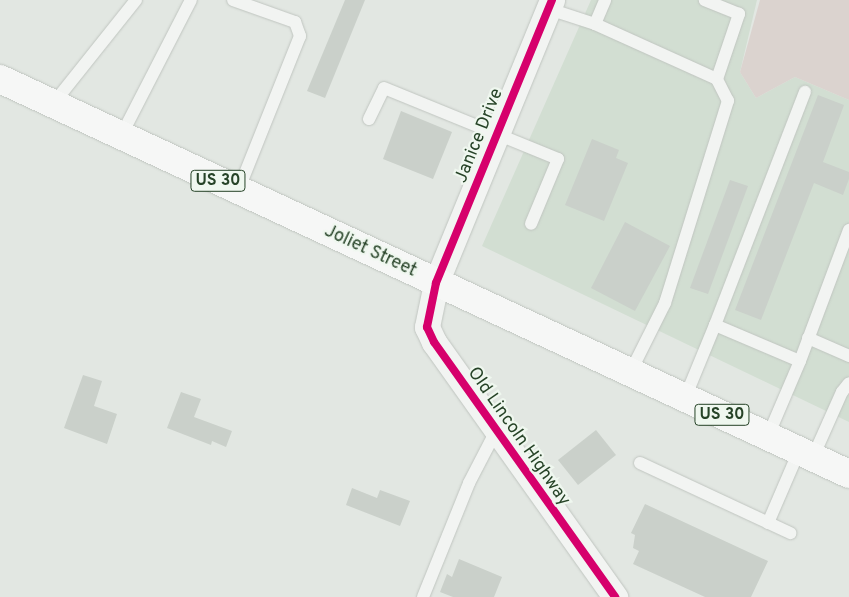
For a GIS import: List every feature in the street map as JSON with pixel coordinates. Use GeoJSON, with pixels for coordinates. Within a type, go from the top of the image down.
{"type":"FeatureCollection","features":[{"type":"Feature","properties":{"kind":"main road","name":"Joliet Street"},"geometry":{"type":"LineString","coordinates":[[0,79],[849,474]]}},
{"type":"Feature","properties":{"kind":"street","name":"Janice Drive"},"geometry":{"type":"LineString","coordinates":[[436,283],[551,4]]}},
{"type":"Feature","properties":{"kind":"street","name":"Old Lincoln Highway"},"geometry":{"type":"LineString","coordinates":[[436,283],[427,327],[434,342],[615,597]]}},
{"type":"Feature","properties":{"kind":"lane"},"geometry":{"type":"LineString","coordinates":[[53,104],[136,0]]}},
{"type":"Feature","properties":{"kind":"lane"},"geometry":{"type":"LineString","coordinates":[[121,136],[191,0]]}},
{"type":"Feature","properties":{"kind":"lane"},"geometry":{"type":"LineString","coordinates":[[233,0],[295,22],[300,36],[238,191]]}},
{"type":"Feature","properties":{"kind":"lane"},"geometry":{"type":"LineString","coordinates":[[594,24],[605,0]]}},
{"type":"Feature","properties":{"kind":"lane"},"geometry":{"type":"LineString","coordinates":[[705,0],[739,14],[716,79]]}},
{"type":"Feature","properties":{"kind":"lane"},"geometry":{"type":"LineString","coordinates":[[551,4],[716,79],[728,101],[665,303],[630,373]]}},
{"type":"Feature","properties":{"kind":"lane"},"geometry":{"type":"LineString","coordinates":[[370,119],[384,88],[558,160],[531,224]]}},
{"type":"Feature","properties":{"kind":"lane"},"geometry":{"type":"LineString","coordinates":[[685,398],[805,92]]}},
{"type":"Feature","properties":{"kind":"lane"},"geometry":{"type":"LineString","coordinates":[[768,436],[800,361],[849,230]]}},
{"type":"Feature","properties":{"kind":"lane"},"geometry":{"type":"LineString","coordinates":[[715,325],[800,361]]}},
{"type":"Feature","properties":{"kind":"lane"},"geometry":{"type":"LineString","coordinates":[[808,338],[849,356]]}},
{"type":"Feature","properties":{"kind":"lane"},"geometry":{"type":"LineString","coordinates":[[768,523],[806,454],[847,390]]}},
{"type":"Feature","properties":{"kind":"lane"},"geometry":{"type":"LineString","coordinates":[[423,597],[469,483],[496,431]]}},
{"type":"Feature","properties":{"kind":"lane"},"geometry":{"type":"LineString","coordinates":[[640,463],[790,533]]}},
{"type":"Feature","properties":{"kind":"shaded area"},"geometry":{"type":"Polygon","coordinates":[[[591,0],[757,0],[740,72],[756,98],[795,77],[849,100],[849,422],[482,246],[591,0]]]}},
{"type":"Feature","properties":{"kind":"shaded area"},"geometry":{"type":"Polygon","coordinates":[[[760,0],[849,0],[849,100],[795,77],[756,98],[740,72],[760,0]]]}},
{"type":"Feature","properties":{"kind":"building"},"geometry":{"type":"Polygon","coordinates":[[[345,0],[365,0],[325,98],[307,91],[345,0]]]}},
{"type":"Feature","properties":{"kind":"building"},"geometry":{"type":"Polygon","coordinates":[[[818,95],[844,105],[823,162],[849,172],[849,179],[843,195],[814,183],[761,320],[735,310],[818,95]]]}},
{"type":"Feature","properties":{"kind":"building"},"geometry":{"type":"Polygon","coordinates":[[[401,111],[452,132],[433,179],[383,159],[401,111]]]}},
{"type":"Feature","properties":{"kind":"building"},"geometry":{"type":"Polygon","coordinates":[[[592,139],[619,150],[616,158],[628,163],[604,221],[565,205],[592,139]]]}},
{"type":"Feature","properties":{"kind":"building"},"geometry":{"type":"Polygon","coordinates":[[[730,180],[748,186],[708,294],[690,288],[730,180]]]}},
{"type":"Feature","properties":{"kind":"building"},"geometry":{"type":"Polygon","coordinates":[[[625,222],[670,246],[635,311],[591,288],[625,222]]]}},
{"type":"Feature","properties":{"kind":"building"},"geometry":{"type":"Polygon","coordinates":[[[83,375],[102,381],[94,406],[117,414],[107,444],[64,428],[83,375]]]}},
{"type":"Feature","properties":{"kind":"building"},"geometry":{"type":"Polygon","coordinates":[[[181,392],[201,399],[194,417],[232,431],[226,447],[212,441],[211,445],[167,428],[181,392]]]}},
{"type":"Feature","properties":{"kind":"building"},"geometry":{"type":"Polygon","coordinates":[[[596,430],[616,455],[578,485],[558,460],[596,430]]]}},
{"type":"Feature","properties":{"kind":"building"},"geometry":{"type":"Polygon","coordinates":[[[352,488],[377,498],[380,490],[410,501],[400,526],[346,505],[352,488]]]}},
{"type":"Feature","properties":{"kind":"building"},"geometry":{"type":"Polygon","coordinates":[[[645,504],[768,561],[751,597],[705,597],[633,564],[639,551],[633,548],[635,535],[631,533],[645,504]]]}},
{"type":"Feature","properties":{"kind":"building"},"geometry":{"type":"Polygon","coordinates":[[[459,559],[502,577],[494,597],[453,597],[440,592],[447,574],[452,577],[459,559]]]}},
{"type":"Feature","properties":{"kind":"cycle path"},"geometry":{"type":"LineString","coordinates":[[552,0],[436,283],[427,327],[434,342],[615,597]]}}]}
